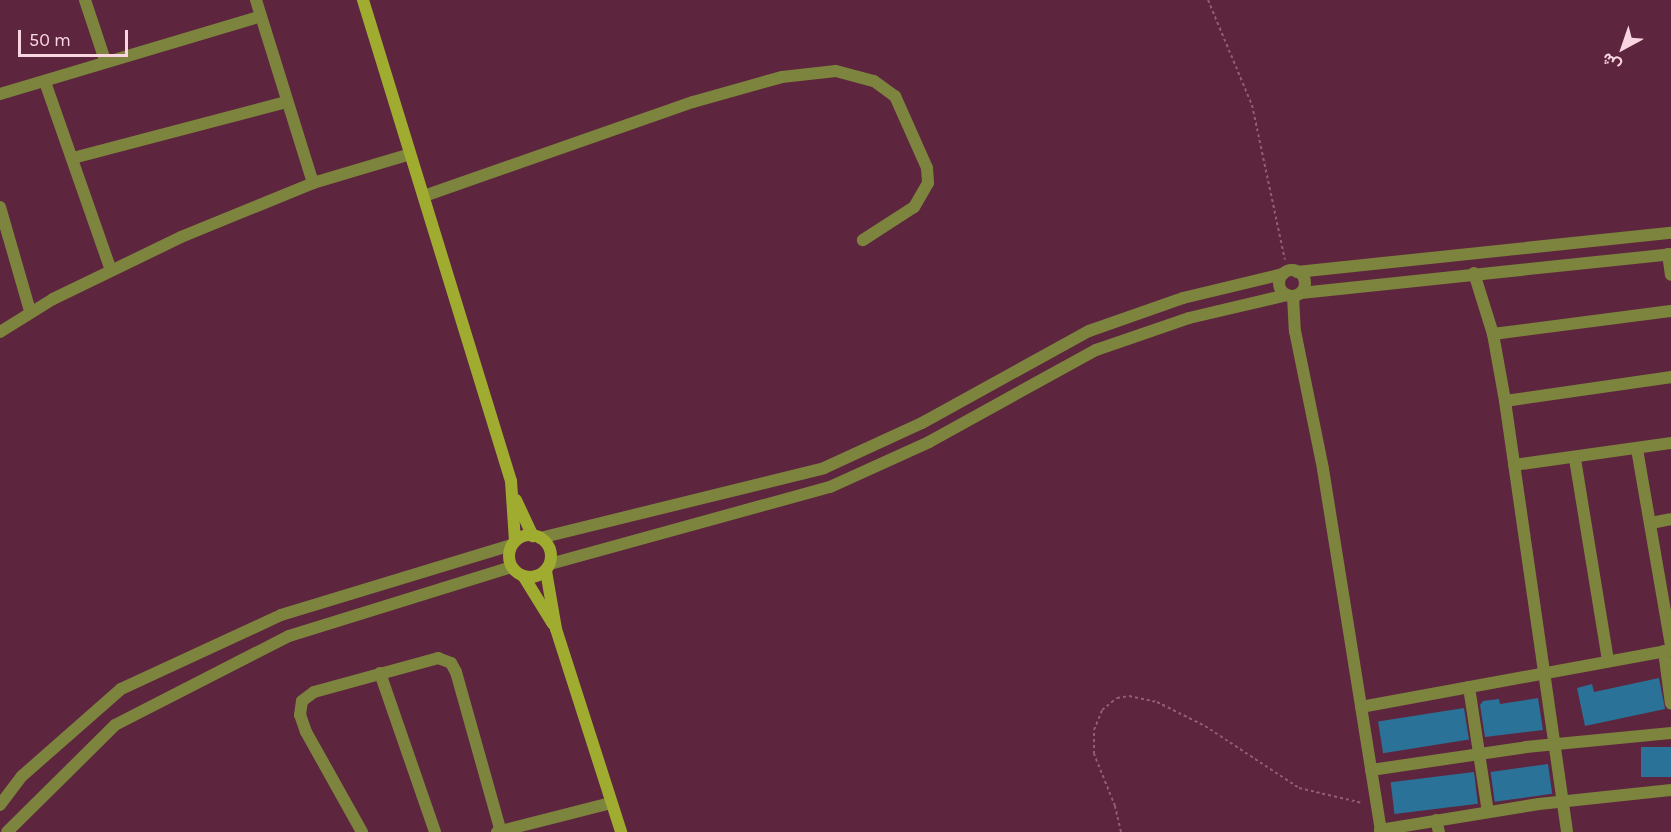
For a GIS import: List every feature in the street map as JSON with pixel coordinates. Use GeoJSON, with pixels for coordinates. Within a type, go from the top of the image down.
{"type":"FeatureCollection","features":[{"type":"Feature","properties":{"kind":"street"},"geometry":{"type":"LineString","coordinates":[[85,0],[105,60]]}},
{"type":"Feature","properties":{"kind":"street"},"geometry":{"type":"LineString","coordinates":[[256,0],[313,183]]}},
{"type":"Feature","properties":{"kind":"street"},"geometry":{"type":"LineString","coordinates":[[363,0],[515,496],[537,537],[549,548],[548,567],[556,629],[621,832]]}},
{"type":"Feature","properties":{"kind":"street"},"geometry":{"type":"LineString","coordinates":[[0,94],[45,82],[105,60],[261,16]]}},
{"type":"Feature","properties":{"kind":"street"},"geometry":{"type":"LineString","coordinates":[[424,196],[693,102],[782,77],[836,71],[874,81],[895,96],[927,168],[928,183],[914,207],[863,240]]}},
{"type":"Feature","properties":{"kind":"street"},"geometry":{"type":"LineString","coordinates":[[45,82],[111,270]]}},
{"type":"Feature","properties":{"kind":"street"},"geometry":{"type":"LineString","coordinates":[[73,158],[286,102]]}},
{"type":"Feature","properties":{"kind":"street"},"geometry":{"type":"LineString","coordinates":[[0,333],[30,311],[111,270],[313,183],[410,154]]}},
{"type":"Feature","properties":{"kind":"street"},"geometry":{"type":"LineString","coordinates":[[0,207],[4,230],[30,311]]}},
{"type":"Feature","properties":{"kind":"street"},"geometry":{"type":"LineString","coordinates":[[0,805],[22,776],[121,689],[281,615],[513,543],[824,468],[922,423],[1089,331],[1183,298],[1289,272],[1671,233]]}},
{"type":"Feature","properties":{"kind":"street"},"geometry":{"type":"LineString","coordinates":[[524,577],[532,578],[548,567],[830,487],[929,442],[1096,350],[1189,318],[1293,295],[1473,273],[1670,254],[1671,275]]}},
{"type":"Feature","properties":{"kind":"street"},"geometry":{"type":"LineString","coordinates":[[1289,272],[1305,284],[1293,295]]}},
{"type":"Feature","properties":{"kind":"street"},"geometry":{"type":"LineString","coordinates":[[1289,272],[1280,288],[1293,295]]}},
{"type":"Feature","properties":{"kind":"street"},"geometry":{"type":"LineString","coordinates":[[1473,273],[1493,334],[1505,401],[1557,744],[1567,832]]}},
{"type":"Feature","properties":{"kind":"street"},"geometry":{"type":"LineString","coordinates":[[1293,295],[1301,363],[1323,469],[1340,594],[1361,707],[1380,831],[1437,826],[1488,812],[1564,801],[1671,790]]}},
{"type":"Feature","properties":{"kind":"street"},"geometry":{"type":"LineString","coordinates":[[1493,334],[1671,311]]}},
{"type":"Feature","properties":{"kind":"street"},"geometry":{"type":"LineString","coordinates":[[1505,401],[1671,377]]}},
{"type":"Feature","properties":{"kind":"street"},"geometry":{"type":"LineString","coordinates":[[1514,465],[1575,459],[1671,443]]}},
{"type":"Feature","properties":{"kind":"street"},"geometry":{"type":"LineString","coordinates":[[1637,449],[1667,592],[1671,704]]}},
{"type":"Feature","properties":{"kind":"street"},"geometry":{"type":"LineString","coordinates":[[1575,459],[1608,661]]}},
{"type":"Feature","properties":{"kind":"street"},"geometry":{"type":"LineString","coordinates":[[512,567],[515,496]]}},
{"type":"Feature","properties":{"kind":"street"},"geometry":{"type":"LineString","coordinates":[[1651,522],[1671,519]]}},
{"type":"Feature","properties":{"kind":"street"},"geometry":{"type":"LineString","coordinates":[[512,567],[524,577],[556,629]]}},
{"type":"Feature","properties":{"kind":"street"},"geometry":{"type":"LineString","coordinates":[[7,832],[115,725],[290,636],[512,567]]}},
{"type":"Feature","properties":{"kind":"street"},"geometry":{"type":"LineString","coordinates":[[1361,707],[1669,649]]}},
{"type":"Feature","properties":{"kind":"street"},"geometry":{"type":"LineString","coordinates":[[362,832],[306,732],[300,709],[306,695],[431,659],[451,663],[500,832],[611,803]]}},
{"type":"Feature","properties":{"kind":"street"},"geometry":{"type":"LineString","coordinates":[[380,673],[435,832]]}},
{"type":"Feature","properties":{"kind":"street"},"geometry":{"type":"LineString","coordinates":[[1469,687],[1488,812]]}},
{"type":"Feature","properties":{"kind":"street"},"geometry":{"type":"LineString","coordinates":[[1371,770],[1557,744],[1671,733]]}},
{"type":"Feature","properties":{"kind":"path"},"geometry":{"type":"LineString","coordinates":[[1208,0],[1252,105],[1289,272]]}},
{"type":"Feature","properties":{"kind":"path"},"geometry":{"type":"LineString","coordinates":[[1121,832],[1115,806],[1094,754],[1094,730],[1102,710],[1117,698],[1129,696],[1157,702],[1205,726],[1299,788],[1336,799],[1377,804]]}},
{"type":"Feature","properties":{"kind":"building"},"geometry":{"type":"Polygon","coordinates":[[[1659,678],[1665,709],[1585,726],[1577,688],[1592,684],[1594,692],[1659,678]]]}},
{"type":"Feature","properties":{"kind":"building"},"geometry":{"type":"Polygon","coordinates":[[[1538,698],[1543,730],[1485,737],[1480,705],[1483,701],[1499,699],[1500,704],[1538,698]]]}},
{"type":"Feature","properties":{"kind":"building"},"geometry":{"type":"Polygon","coordinates":[[[1464,708],[1469,740],[1383,753],[1378,722],[1464,708]]]}},
{"type":"Feature","properties":{"kind":"building"},"geometry":{"type":"Polygon","coordinates":[[[1641,747],[1671,747],[1671,777],[1641,777],[1641,747]]]}},
{"type":"Feature","properties":{"kind":"building"},"geometry":{"type":"Polygon","coordinates":[[[1548,764],[1552,794],[1495,802],[1491,772],[1548,764]]]}},
{"type":"Feature","properties":{"kind":"building"},"geometry":{"type":"Polygon","coordinates":[[[1474,772],[1478,804],[1395,814],[1391,782],[1474,772]]]}}]}
